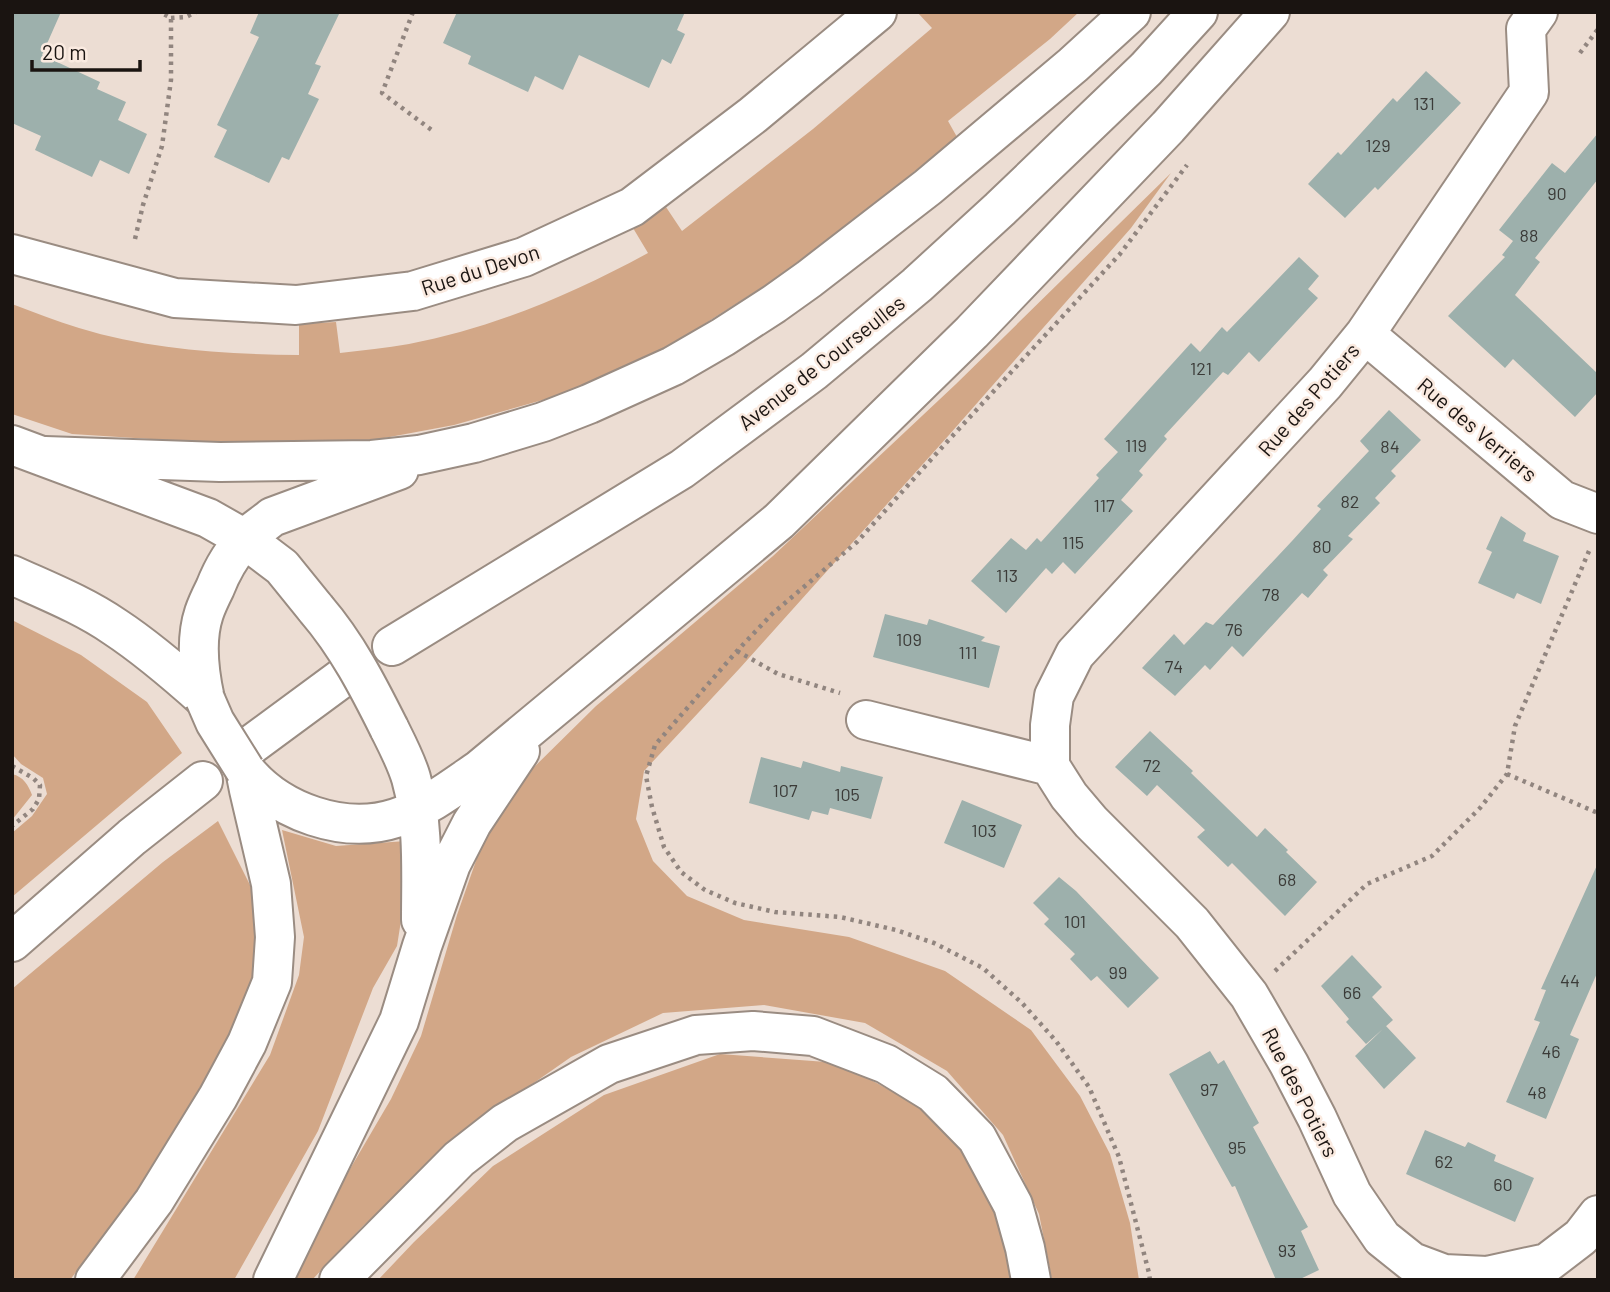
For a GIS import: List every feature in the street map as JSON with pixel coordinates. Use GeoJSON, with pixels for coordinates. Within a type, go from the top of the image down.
{"type":"FeatureCollection","features":[{"type":"Feature","properties":{"kind":"street","name":"Rue du Devon"},"geometry":{"type":"LineString","coordinates":[[12,254],[175,298],[296,305],[413,291],[524,257],[632,207],[753,115],[877,12]]}},
{"type":"Feature","properties":{"kind":"street"},"geometry":{"type":"LineString","coordinates":[[199,689],[200,635],[204,613],[221,573],[236,549],[272,517],[474,443],[543,422],[629,387],[673,366],[723,337],[774,304],[869,234],[1073,65],[1131,12]]}},
{"type":"Feature","properties":{"kind":"street","name":"Avenue de Courseulles"},"geometry":{"type":"LineString","coordinates":[[392,646],[682,469],[814,371],[917,285],[1000,209],[1146,69],[1198,12]]}},
{"type":"Feature","properties":{"kind":"street"},"geometry":{"type":"LineString","coordinates":[[12,575],[74,603],[113,625],[199,689],[215,722],[251,772],[295,809],[337,822],[366,824],[396,818],[441,796],[480,769],[779,522],[981,322],[1168,127],[1269,12]]}},
{"type":"Feature","properties":{"kind":"street","name":"Rue des Potiers"},"geometry":{"type":"LineString","coordinates":[[1538,12],[1526,29],[1529,92],[1365,334],[1325,383],[1075,654],[1054,695],[1050,724],[1050,766],[1069,796],[1091,822],[1192,923],[1249,995],[1317,1118],[1352,1194],[1382,1238],[1412,1262],[1444,1274],[1487,1276],[1547,1263],[1581,1237],[1598,1215]]}},
{"type":"Feature","properties":{"kind":"street","name":"Rue des Verriers"},"geometry":{"type":"LineString","coordinates":[[1365,334],[1595,528]]}},
{"type":"Feature","properties":{"kind":"street"},"geometry":{"type":"LineString","coordinates":[[28,450],[245,462],[372,460],[419,455],[474,443]]}},
{"type":"Feature","properties":{"kind":"street"},"geometry":{"type":"LineString","coordinates":[[28,450],[208,518],[245,539],[282,567],[329,625],[358,668],[411,776],[421,837],[422,946]]}},
{"type":"Feature","properties":{"kind":"street"},"geometry":{"type":"LineString","coordinates":[[251,772],[346,675]]}},
{"type":"Feature","properties":{"kind":"street"},"geometry":{"type":"LineString","coordinates":[[273,1280],[400,1021],[422,946],[451,864],[472,823],[546,715]]}},
{"type":"Feature","properties":{"kind":"street"},"geometry":{"type":"LineString","coordinates":[[866,720],[1050,766]]}},
{"type":"Feature","properties":{"kind":"street"},"geometry":{"type":"LineString","coordinates":[[95,1280],[154,1201],[218,1097],[247,1043],[272,982],[275,937],[271,884],[251,772]]}},
{"type":"Feature","properties":{"kind":"street"},"geometry":{"type":"LineString","coordinates":[[12,942],[132,838],[204,781]]}},
{"type":"Feature","properties":{"kind":"street"},"geometry":{"type":"LineString","coordinates":[[338,1280],[459,1158],[505,1123],[609,1064],[696,1035],[753,1031],[813,1036],[886,1064],[933,1093],[977,1138],[1013,1205],[1031,1280]]}},
{"type":"Feature","properties":{"kind":"path"},"geometry":{"type":"LineString","coordinates":[[160,12],[171,18],[187,17],[196,12]]}},
{"type":"Feature","properties":{"kind":"path"},"geometry":{"type":"LineString","coordinates":[[413,12],[382,93],[433,131]]}},
{"type":"Feature","properties":{"kind":"path"},"geometry":{"type":"LineString","coordinates":[[135,239],[162,146],[171,80],[171,18]]}},
{"type":"Feature","properties":{"kind":"path"},"geometry":{"type":"LineString","coordinates":[[1580,53],[1598,29]]}},
{"type":"Feature","properties":{"kind":"path"},"geometry":{"type":"LineString","coordinates":[[1150,1280],[1119,1157],[1089,1087],[1056,1041],[1030,1013],[983,968],[934,943],[896,930],[840,917],[775,912],[736,904],[705,890],[681,872],[664,848],[646,776],[655,745],[737,651],[772,614],[857,542],[1120,254],[1187,165]]}},
{"type":"Feature","properties":{"kind":"path"},"geometry":{"type":"LineString","coordinates":[[1249,995],[1367,884],[1433,856],[1480,808],[1507,774],[1515,726],[1595,528]]}},
{"type":"Feature","properties":{"kind":"path"},"geometry":{"type":"LineString","coordinates":[[737,651],[778,674],[850,696],[866,720]]}},
{"type":"Feature","properties":{"kind":"path"},"geometry":{"type":"LineString","coordinates":[[12,766],[40,785],[39,799],[33,808],[12,826]]}},
{"type":"Feature","properties":{"kind":"path"},"geometry":{"type":"LineString","coordinates":[[1507,774],[1598,813]]}},
{"type":"Feature","properties":{"kind":"shaded area"},"geometry":{"type":"Polygon","coordinates":[[[917,12],[1079,12],[1050,39],[948,121],[957,137],[808,258],[676,342],[571,392],[454,425],[368,441],[245,445],[72,434],[12,414],[12,304],[79,328],[160,346],[215,352],[299,355],[299,324],[336,322],[340,353],[440,337],[502,319],[562,296],[648,253],[633,228],[666,207],[682,231],[813,129],[932,28],[917,12]]]}},
{"type":"Feature","properties":{"kind":"shaded area"},"geometry":{"type":"Polygon","coordinates":[[[1171,173],[1131,228],[949,435],[644,771],[636,819],[653,861],[687,896],[744,920],[849,937],[945,971],[1031,1030],[1080,1096],[1110,1154],[1130,1223],[1139,1280],[1052,1280],[1039,1214],[1003,1135],[947,1071],[865,1023],[764,1005],[663,1013],[571,1057],[491,1113],[363,1226],[312,1280],[292,1280],[350,1169],[391,1099],[421,1036],[457,915],[485,835],[522,779],[596,706],[773,556],[956,384],[1171,173]]]}},
{"type":"Feature","properties":{"kind":"shaded area"},"geometry":{"type":"Polygon","coordinates":[[[12,620],[81,655],[147,702],[182,753],[12,897],[12,833],[32,816],[47,794],[43,778],[21,764],[12,754],[12,620]]]}},
{"type":"Feature","properties":{"kind":"shaded area"},"geometry":{"type":"Polygon","coordinates":[[[12,774],[25,782],[32,795],[12,820],[12,774]]]}},
{"type":"Feature","properties":{"kind":"shaded area"},"geometry":{"type":"Polygon","coordinates":[[[218,821],[255,895],[256,990],[230,1042],[147,1177],[70,1280],[12,1280],[12,989],[163,862],[218,821]]]}},
{"type":"Feature","properties":{"kind":"shaded area"},"geometry":{"type":"Polygon","coordinates":[[[282,830],[336,846],[406,841],[406,889],[397,946],[373,988],[318,1131],[234,1280],[133,1280],[270,1055],[299,975],[304,937],[282,830]]]}},
{"type":"Feature","properties":{"kind":"shaded area"},"geometry":{"type":"Polygon","coordinates":[[[720,1054],[840,1063],[926,1110],[979,1172],[1013,1264],[1013,1280],[378,1280],[493,1166],[604,1095],[720,1054]]]}},
{"type":"Feature","properties":{"kind":"building"},"geometry":{"type":"Polygon","coordinates":[[[12,12],[61,12],[42,55],[100,82],[97,89],[126,102],[118,120],[147,134],[129,174],[100,160],[92,177],[35,150],[41,136],[12,123],[12,12]]]}},
{"type":"Feature","properties":{"kind":"building"},"geometry":{"type":"Polygon","coordinates":[[[259,12],[340,12],[315,64],[321,66],[308,94],[319,99],[289,160],[282,157],[269,183],[214,157],[227,130],[217,125],[259,37],[250,33],[259,12]]]}},
{"type":"Feature","properties":{"kind":"building"},"geometry":{"type":"Polygon","coordinates":[[[457,12],[685,12],[677,30],[685,34],[671,64],[662,59],[649,88],[579,55],[563,90],[535,76],[528,92],[468,64],[471,56],[443,43],[457,12]]]}},
{"type":"Feature","properties":{"kind":"building"},"geometry":{"type":"Polygon","coordinates":[[[1426,71],[1461,103],[1378,190],[1375,187],[1345,218],[1308,184],[1338,152],[1341,155],[1393,98],[1397,102],[1426,71]]]}},
{"type":"Feature","properties":{"kind":"building"},"geometry":{"type":"Polygon","coordinates":[[[1598,133],[1598,179],[1535,258],[1540,262],[1515,295],[1598,374],[1598,392],[1575,417],[1513,359],[1505,368],[1448,316],[1505,257],[1502,255],[1513,241],[1499,230],[1552,163],[1565,173],[1598,133]]]}},
{"type":"Feature","properties":{"kind":"building"},"geometry":{"type":"Polygon","coordinates":[[[1299,257],[1319,276],[1308,289],[1318,298],[1259,362],[1249,352],[1228,375],[1223,372],[1164,436],[1167,439],[1139,471],[1143,475],[1121,500],[1133,511],[1075,574],[1063,562],[1052,574],[1046,568],[1006,613],[971,581],[1011,538],[1026,550],[1037,538],[1041,542],[1099,478],[1096,475],[1118,452],[1104,439],[1191,343],[1200,352],[1222,327],[1227,332],[1299,257]]]}},
{"type":"Feature","properties":{"kind":"building"},"geometry":{"type":"Polygon","coordinates":[[[1389,410],[1421,440],[1391,471],[1396,476],[1375,498],[1380,503],[1348,536],[1353,539],[1323,570],[1328,575],[1308,598],[1302,593],[1243,657],[1232,646],[1210,670],[1205,665],[1175,696],[1142,668],[1174,634],[1184,645],[1206,622],[1213,625],[1321,509],[1317,506],[1369,451],[1360,441],[1389,410]]]}},
{"type":"Feature","properties":{"kind":"building"},"geometry":{"type":"Polygon","coordinates":[[[1501,516],[1526,533],[1523,541],[1559,556],[1541,604],[1517,593],[1514,599],[1478,583],[1492,552],[1486,549],[1501,516]]]}},
{"type":"Feature","properties":{"kind":"building"},"geometry":{"type":"Polygon","coordinates":[[[885,614],[927,625],[929,619],[985,637],[981,641],[1000,646],[989,688],[873,657],[885,614]]]}},
{"type":"Feature","properties":{"kind":"building"},"geometry":{"type":"Polygon","coordinates":[[[1150,731],[1257,837],[1265,828],[1317,882],[1285,916],[1232,863],[1228,867],[1197,837],[1205,830],[1157,785],[1147,796],[1115,767],[1150,731]]]}},
{"type":"Feature","properties":{"kind":"building"},"geometry":{"type":"Polygon","coordinates":[[[761,757],[801,768],[803,761],[840,772],[841,766],[883,777],[871,819],[830,808],[828,815],[812,811],[809,820],[749,803],[761,757]]]}},
{"type":"Feature","properties":{"kind":"building"},"geometry":{"type":"Polygon","coordinates":[[[962,800],[1022,825],[1004,868],[944,843],[962,800]]]}},
{"type":"Feature","properties":{"kind":"building"},"geometry":{"type":"Polygon","coordinates":[[[1598,863],[1598,971],[1570,1035],[1579,1039],[1546,1119],[1506,1102],[1540,1022],[1534,1020],[1546,990],[1541,989],[1598,863]]]}},
{"type":"Feature","properties":{"kind":"building"},"geometry":{"type":"Polygon","coordinates":[[[1059,877],[1076,891],[1159,978],[1128,1008],[1097,976],[1091,981],[1070,959],[1075,954],[1044,924],[1049,919],[1033,903],[1059,877]]]}},
{"type":"Feature","properties":{"kind":"building"},"geometry":{"type":"Polygon","coordinates":[[[1352,955],[1382,987],[1372,997],[1393,1020],[1366,1044],[1346,1022],[1349,1019],[1321,986],[1352,955]]]}},
{"type":"Feature","properties":{"kind":"building"},"geometry":{"type":"Polygon","coordinates":[[[1386,1026],[1416,1058],[1384,1089],[1355,1056],[1386,1026]]]}},
{"type":"Feature","properties":{"kind":"building"},"geometry":{"type":"Polygon","coordinates":[[[1210,1051],[1218,1064],[1224,1060],[1259,1123],[1253,1127],[1308,1227],[1301,1231],[1319,1270],[1298,1280],[1276,1280],[1235,1186],[1232,1187],[1169,1074],[1210,1051]]]}},
{"type":"Feature","properties":{"kind":"building"},"geometry":{"type":"Polygon","coordinates":[[[1425,1130],[1465,1147],[1468,1142],[1496,1155],[1494,1161],[1534,1178],[1515,1222],[1406,1174],[1425,1130]]]}}]}
